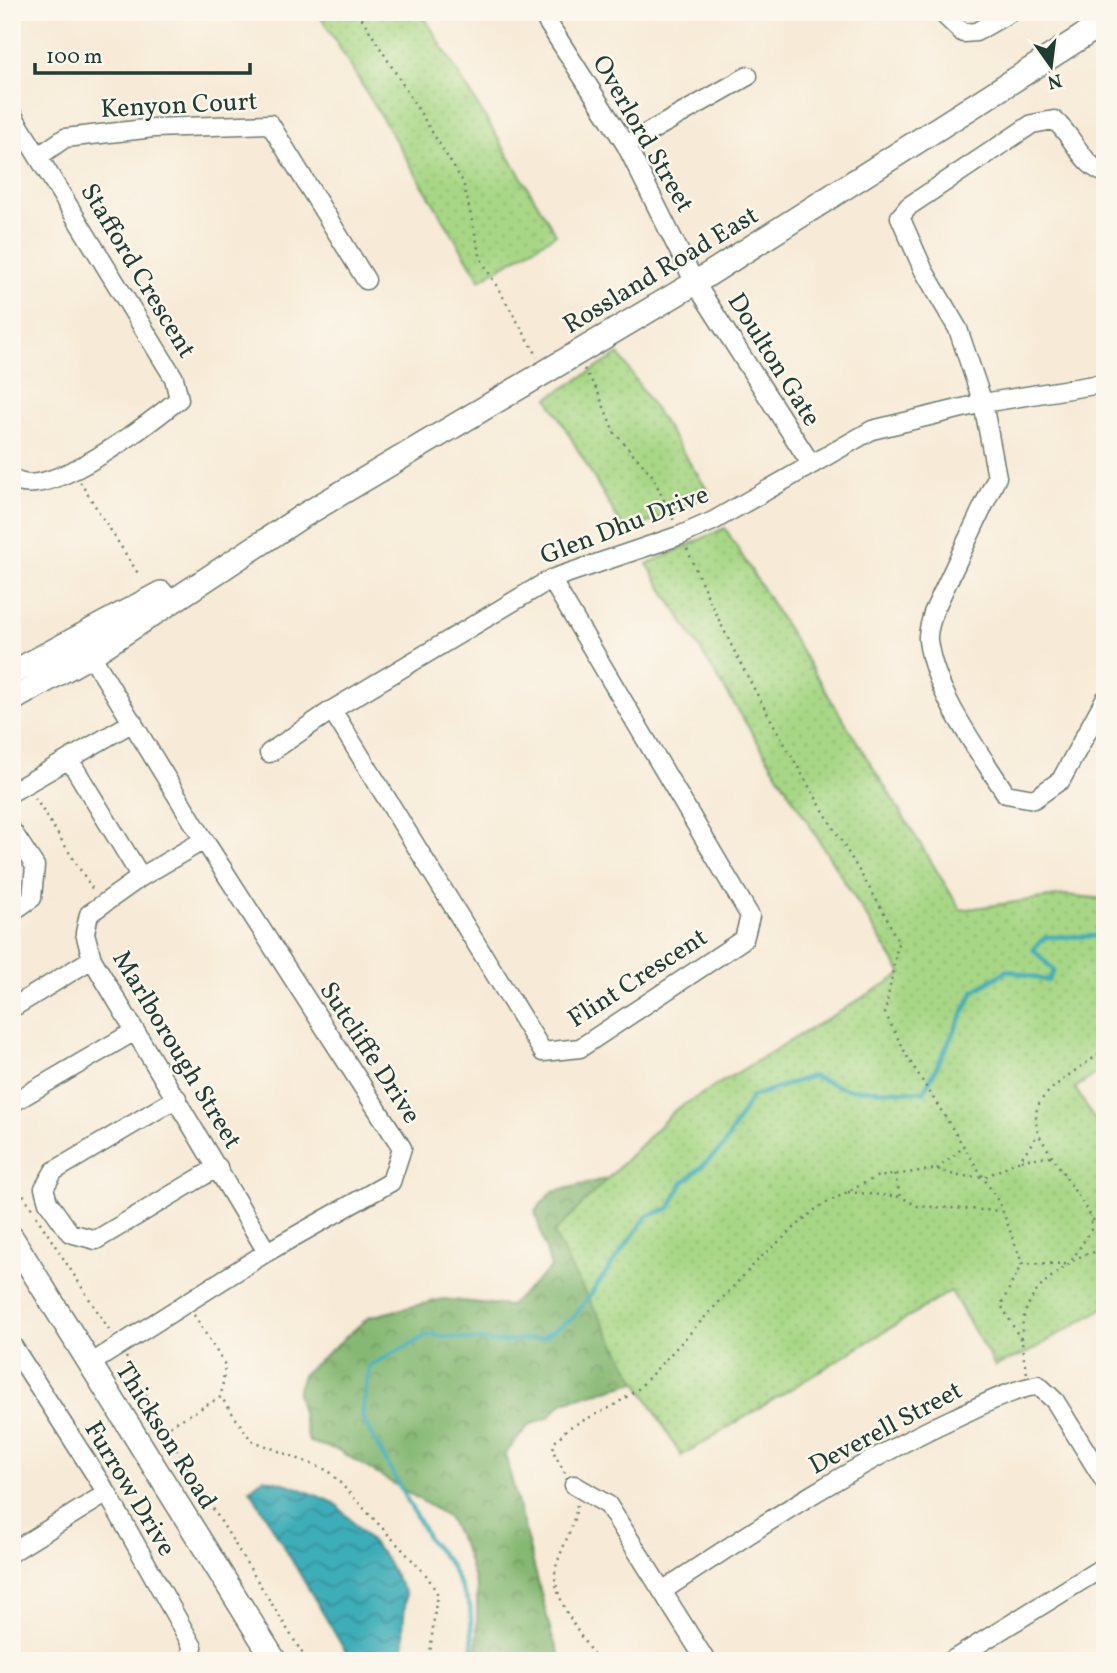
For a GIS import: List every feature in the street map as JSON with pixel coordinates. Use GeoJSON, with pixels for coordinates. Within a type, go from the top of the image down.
{"type":"FeatureCollection","features":[{"type":"Feature","properties":{"kind":"main road","name":"Rossland Road East"},"geometry":{"type":"LineString","coordinates":[[12,700],[91,655],[239,555],[695,283],[1105,22]]}},
{"type":"Feature","properties":{"kind":"main road","name":"Rossland Road East"},"geometry":{"type":"LineString","coordinates":[[12,673],[79,635],[239,555]]}},
{"type":"Feature","properties":{"kind":"main road","name":"Thickson Road"},"geometry":{"type":"LineString","coordinates":[[12,1238],[275,1661]]}},
{"type":"Feature","properties":{"kind":"street","name":"Overlord Street"},"geometry":{"type":"LineString","coordinates":[[541,12],[626,145],[695,283]]}},
{"type":"Feature","properties":{"kind":"street"},"geometry":{"type":"LineString","coordinates":[[941,12],[963,33],[976,32],[1011,12]]}},
{"type":"Feature","properties":{"kind":"street"},"geometry":{"type":"LineString","coordinates":[[626,145],[748,76]]}},
{"type":"Feature","properties":{"kind":"street","name":"Stafford Crescent"},"geometry":{"type":"LineString","coordinates":[[12,114],[174,377],[179,399],[155,419],[73,471],[38,485],[16,485]]}},
{"type":"Feature","properties":{"kind":"street"},"geometry":{"type":"LineString","coordinates":[[1105,173],[1090,168],[1069,132],[1054,120],[1032,124],[909,206],[900,217],[923,271],[958,328],[983,403],[998,477],[933,613],[927,637],[934,668],[965,730],[1006,794],[1034,799],[1060,780],[1105,699]]}},
{"type":"Feature","properties":{"kind":"street","name":"Kenyon Court"},"geometry":{"type":"LineString","coordinates":[[39,156],[65,138],[154,128],[270,124],[366,280]]}},
{"type":"Feature","properties":{"kind":"street","name":"Doulton Gate"},"geometry":{"type":"LineString","coordinates":[[695,283],[811,464]]}},
{"type":"Feature","properties":{"kind":"street","name":"Glen Dhu Drive"},"geometry":{"type":"LineString","coordinates":[[269,753],[332,710],[551,579],[681,535],[713,520],[872,430],[983,403],[1094,385],[1105,387]]}},
{"type":"Feature","properties":{"kind":"street","name":"Flint Crescent"},"geometry":{"type":"LineString","coordinates":[[332,710],[543,1052],[580,1048],[744,939],[750,916],[551,579]]}},
{"type":"Feature","properties":{"kind":"street","name":"Sutcliffe Drive"},"geometry":{"type":"LineString","coordinates":[[90,1364],[267,1252],[391,1182],[402,1148],[204,840],[91,655]]}},
{"type":"Feature","properties":{"kind":"street"},"geometry":{"type":"LineString","coordinates":[[19,788],[133,722]]}},
{"type":"Feature","properties":{"kind":"street"},"geometry":{"type":"LineString","coordinates":[[69,759],[141,877]]}},
{"type":"Feature","properties":{"kind":"street"},"geometry":{"type":"LineString","coordinates":[[12,831],[35,866],[32,898],[12,912]]}},
{"type":"Feature","properties":{"kind":"street","name":"Marlborough Street"},"geometry":{"type":"LineString","coordinates":[[204,840],[141,877],[89,914],[85,933],[92,958],[267,1252]]}},
{"type":"Feature","properties":{"kind":"street"},"geometry":{"type":"LineString","coordinates":[[12,1008],[92,958]]}},
{"type":"Feature","properties":{"kind":"street"},"geometry":{"type":"LineString","coordinates":[[12,1103],[135,1031]]}},
{"type":"Feature","properties":{"kind":"street"},"geometry":{"type":"LineString","coordinates":[[177,1098],[54,1171],[44,1188],[48,1202],[70,1233],[96,1240],[218,1167]]}},
{"type":"Feature","properties":{"kind":"street","name":"Furrow Drive"},"geometry":{"type":"LineString","coordinates":[[12,1345],[107,1493],[193,1647],[188,1661]]}},
{"type":"Feature","properties":{"kind":"street"},"geometry":{"type":"LineString","coordinates":[[1030,1387],[1038,1385],[1055,1401],[1105,1482]]}},
{"type":"Feature","properties":{"kind":"street","name":"Deverell Street"},"geometry":{"type":"LineString","coordinates":[[662,1591],[763,1525],[912,1437],[1030,1387]]}},
{"type":"Feature","properties":{"kind":"street"},"geometry":{"type":"LineString","coordinates":[[574,1485],[608,1505],[706,1661]]}},
{"type":"Feature","properties":{"kind":"street"},"geometry":{"type":"LineString","coordinates":[[12,1552],[107,1493]]}},
{"type":"Feature","properties":{"kind":"street"},"geometry":{"type":"LineString","coordinates":[[951,1661],[1105,1566]]}},
{"type":"Feature","properties":{"kind":"path"},"geometry":{"type":"LineString","coordinates":[[358,12],[463,182],[481,259],[546,370]]}},
{"type":"Feature","properties":{"kind":"path"},"geometry":{"type":"LineString","coordinates":[[575,354],[597,390],[614,432],[652,475],[713,612],[757,697],[887,918],[898,943],[885,1013],[908,1058],[985,1177],[1022,1263],[1001,1305],[1021,1340]]}},
{"type":"Feature","properties":{"kind":"path"},"geometry":{"type":"LineString","coordinates":[[73,471],[139,575]]}},
{"type":"Feature","properties":{"kind":"path"},"geometry":{"type":"LineString","coordinates":[[19,788],[102,905]]}},
{"type":"Feature","properties":{"kind":"path"},"geometry":{"type":"LineString","coordinates":[[1105,1051],[1040,1102],[1035,1118],[1038,1135],[1105,1238]]}},
{"type":"Feature","properties":{"kind":"path"},"geometry":{"type":"LineString","coordinates":[[1020,1160],[1038,1135]]}},
{"type":"Feature","properties":{"kind":"path"},"geometry":{"type":"LineString","coordinates":[[937,1169],[964,1147]]}},
{"type":"Feature","properties":{"kind":"path"},"geometry":{"type":"LineString","coordinates":[[597,1661],[555,1586],[555,1570],[576,1516],[574,1485],[553,1451],[554,1443],[568,1428],[613,1406],[638,1389],[758,1259],[817,1208],[876,1177],[937,1169],[957,1176],[985,1177],[1020,1160],[1052,1156]]}},
{"type":"Feature","properties":{"kind":"path"},"geometry":{"type":"LineString","coordinates":[[894,1174],[901,1197]]}},
{"type":"Feature","properties":{"kind":"path"},"geometry":{"type":"LineString","coordinates":[[12,1177],[109,1329]]}},
{"type":"Feature","properties":{"kind":"path"},"geometry":{"type":"LineString","coordinates":[[846,1192],[901,1197],[917,1206],[1000,1211]]}},
{"type":"Feature","properties":{"kind":"path"},"geometry":{"type":"LineString","coordinates":[[1069,1264],[1091,1230],[1091,1216]]}},
{"type":"Feature","properties":{"kind":"path"},"geometry":{"type":"LineString","coordinates":[[1030,1387],[1021,1340],[1024,1309],[1044,1280],[1088,1251],[1105,1252]]}},
{"type":"Feature","properties":{"kind":"path"},"geometry":{"type":"LineString","coordinates":[[1022,1263],[1069,1264]]}},
{"type":"Feature","properties":{"kind":"path"},"geometry":{"type":"LineString","coordinates":[[187,1303],[225,1365],[221,1398],[251,1440],[329,1471],[427,1577],[436,1593],[430,1653],[434,1661]]}},
{"type":"Feature","properties":{"kind":"path"},"geometry":{"type":"LineString","coordinates":[[131,1365],[164,1429],[307,1661]]}},
{"type":"Feature","properties":{"kind":"path"},"geometry":{"type":"LineString","coordinates":[[164,1429],[221,1398]]}},
{"type":"Feature","properties":{"kind":"green space"},"geometry":{"type":"Polygon","coordinates":[[[318,12],[421,12],[556,234],[480,280],[318,12]]]}},
{"type":"Feature","properties":{"kind":"green space"},"geometry":{"type":"Polygon","coordinates":[[[619,354],[710,494],[653,521],[624,530],[548,398],[619,354]]]}},
{"type":"Feature","properties":{"kind":"green space"},"geometry":{"type":"Polygon","coordinates":[[[725,528],[961,910],[1064,895],[1105,899],[1105,1068],[1075,1088],[1105,1136],[1105,1307],[1029,1352],[995,1366],[951,1291],[681,1456],[574,1274],[554,1233],[675,1110],[902,974],[647,564],[725,528]]]}},
{"type":"Feature","properties":{"kind":"green space"},"geometry":{"type":"Polygon","coordinates":[[[626,1174],[639,1381],[563,1402],[548,1418],[529,1425],[505,1454],[552,1636],[562,1661],[477,1661],[477,1589],[464,1547],[448,1517],[338,1450],[309,1442],[297,1393],[303,1374],[369,1317],[443,1299],[509,1306],[551,1268],[535,1211],[552,1192],[626,1174]]]}},
{"type":"Feature","properties":{"kind":"water"},"geometry":{"type":"Polygon","coordinates":[[[264,1478],[291,1485],[335,1503],[384,1556],[406,1595],[403,1628],[405,1661],[351,1661],[250,1489],[264,1478]]]}},
{"type":"Feature","properties":{"kind":"waterway"},"geometry":{"type":"LineString","coordinates":[[474,1661],[470,1606],[449,1563],[429,1540],[362,1417],[369,1366],[428,1335],[496,1342],[542,1338],[574,1317],[647,1216],[670,1208],[681,1185],[723,1147],[751,1097],[812,1076],[846,1089],[924,1092],[974,991],[1008,970],[1048,981],[1054,971],[1033,949],[1046,937],[1105,936]]}}]}
